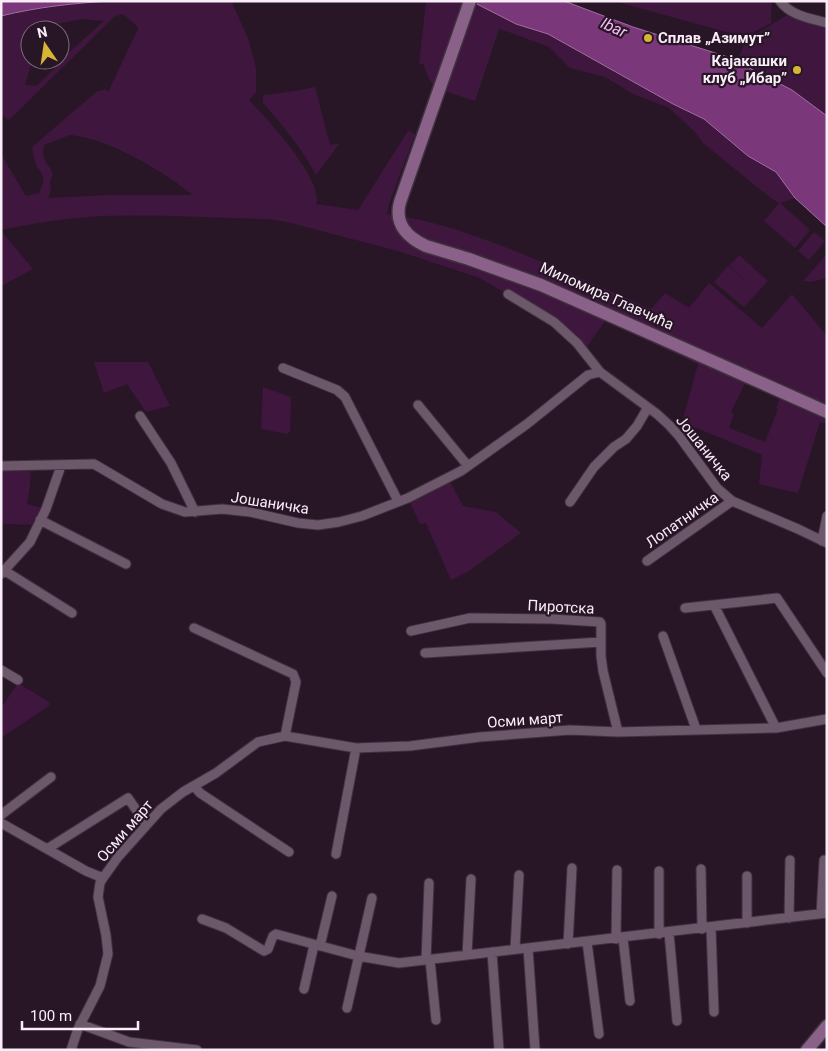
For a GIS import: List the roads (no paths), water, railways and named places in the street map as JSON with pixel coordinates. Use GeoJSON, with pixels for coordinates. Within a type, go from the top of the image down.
{"type":"FeatureCollection","features":[{"type":"Feature","properties":{"kind":"street","name":"Миломира Главчића"},"geometry":{"type":"LineString","coordinates":[[470,1],[400,198],[398,212],[400,225],[407,235],[417,242],[541,284],[827,412]]}},
{"type":"Feature","properties":{"kind":"street"},"geometry":{"type":"LineString","coordinates":[[783,5],[796,15],[827,23]]}},
{"type":"Feature","properties":{"kind":"street","name":"Јошаничка"},"geometry":{"type":"LineString","coordinates":[[508,294],[554,322],[577,343],[600,372],[657,414],[674,430],[718,488],[732,501],[824,542],[827,516]]}},
{"type":"Feature","properties":{"kind":"street"},"geometry":{"type":"LineString","coordinates":[[283,368],[337,390],[345,397],[398,501]]}},
{"type":"Feature","properties":{"kind":"street","name":"Јошаничка"},"geometry":{"type":"LineString","coordinates":[[1,466],[94,464],[162,504],[185,512],[222,509],[250,512],[298,523],[328,524],[362,516],[426,490],[468,466],[527,424],[588,374],[600,372]]}},
{"type":"Feature","properties":{"kind":"street"},"geometry":{"type":"LineString","coordinates":[[418,405],[468,466]]}},
{"type":"Feature","properties":{"kind":"street"},"geometry":{"type":"LineString","coordinates":[[570,502],[594,467],[614,447],[626,439],[648,409]]}},
{"type":"Feature","properties":{"kind":"street"},"geometry":{"type":"LineString","coordinates":[[140,416],[171,463],[195,512]]}},
{"type":"Feature","properties":{"kind":"street"},"geometry":{"type":"LineString","coordinates":[[61,466],[46,508],[30,542],[3,573],[72,614]]}},
{"type":"Feature","properties":{"kind":"street","name":"Лопатничка"},"geometry":{"type":"LineString","coordinates":[[647,561],[732,501]]}},
{"type":"Feature","properties":{"kind":"street"},"geometry":{"type":"LineString","coordinates":[[40,520],[126,564]]}},
{"type":"Feature","properties":{"kind":"street"},"geometry":{"type":"LineString","coordinates":[[685,608],[777,598],[827,673]]}},
{"type":"Feature","properties":{"kind":"street"},"geometry":{"type":"LineString","coordinates":[[714,605],[776,728]]}},
{"type":"Feature","properties":{"kind":"street","name":"Пиротска"},"geometry":{"type":"LineString","coordinates":[[411,631],[470,618],[552,619],[600,622],[602,624],[600,642],[603,671],[618,732]]}},
{"type":"Feature","properties":{"kind":"street"},"geometry":{"type":"LineString","coordinates":[[194,628],[293,674],[296,682],[285,736]]}},
{"type":"Feature","properties":{"kind":"street"},"geometry":{"type":"LineString","coordinates":[[663,636],[696,729]]}},
{"type":"Feature","properties":{"kind":"street"},"geometry":{"type":"LineString","coordinates":[[424,654],[600,642]]}},
{"type":"Feature","properties":{"kind":"street"},"geometry":{"type":"LineString","coordinates":[[1,670],[18,680]]}},
{"type":"Feature","properties":{"kind":"street","name":"Осми март"},"geometry":{"type":"LineString","coordinates":[[72,1050],[80,1024],[100,986],[108,954],[98,897],[100,883],[103,878],[146,824],[176,797],[216,773],[258,742],[285,736],[356,748],[410,746],[480,737],[570,730],[618,732],[776,728],[827,719]]}},
{"type":"Feature","properties":{"kind":"street"},"geometry":{"type":"LineString","coordinates":[[336,854],[356,748]]}},
{"type":"Feature","properties":{"kind":"street"},"geometry":{"type":"LineString","coordinates":[[1,815],[51,777]]}},
{"type":"Feature","properties":{"kind":"street"},"geometry":{"type":"LineString","coordinates":[[194,786],[200,794],[289,852]]}},
{"type":"Feature","properties":{"kind":"street"},"geometry":{"type":"LineString","coordinates":[[47,849],[128,798],[146,824]]}},
{"type":"Feature","properties":{"kind":"street"},"geometry":{"type":"LineString","coordinates":[[1,823],[86,871],[103,878]]}},
{"type":"Feature","properties":{"kind":"street"},"geometry":{"type":"LineString","coordinates":[[789,918],[790,860]]}},
{"type":"Feature","properties":{"kind":"street"},"geometry":{"type":"LineString","coordinates":[[202,919],[226,928],[264,951],[268,949],[272,937],[275,935],[393,963],[428,960],[824,914],[824,860]]}},
{"type":"Feature","properties":{"kind":"street"},"geometry":{"type":"LineString","coordinates":[[568,944],[572,868]]}},
{"type":"Feature","properties":{"kind":"street"},"geometry":{"type":"LineString","coordinates":[[702,869],[714,1012]]}},
{"type":"Feature","properties":{"kind":"street"},"geometry":{"type":"LineString","coordinates":[[617,870],[619,938],[630,1001]]}},
{"type":"Feature","properties":{"kind":"street"},"geometry":{"type":"LineString","coordinates":[[658,934],[659,871]]}},
{"type":"Feature","properties":{"kind":"street"},"geometry":{"type":"LineString","coordinates":[[516,949],[519,875]]}},
{"type":"Feature","properties":{"kind":"street"},"geometry":{"type":"LineString","coordinates":[[747,876],[747,924]]}},
{"type":"Feature","properties":{"kind":"street"},"geometry":{"type":"LineString","coordinates":[[467,955],[471,879]]}},
{"type":"Feature","properties":{"kind":"street"},"geometry":{"type":"LineString","coordinates":[[429,883],[428,960],[436,1020]]}},
{"type":"Feature","properties":{"kind":"street"},"geometry":{"type":"LineString","coordinates":[[304,989],[332,896]]}},
{"type":"Feature","properties":{"kind":"street"},"geometry":{"type":"LineString","coordinates":[[347,1008],[372,898]]}},
{"type":"Feature","properties":{"kind":"street"},"geometry":{"type":"LineString","coordinates":[[669,933],[677,1021]]}},
{"type":"Feature","properties":{"kind":"street"},"geometry":{"type":"LineString","coordinates":[[587,942],[599,1034]]}},
{"type":"Feature","properties":{"kind":"street"},"geometry":{"type":"LineString","coordinates":[[528,948],[535,1049]]}},
{"type":"Feature","properties":{"kind":"street"},"geometry":{"type":"LineString","coordinates":[[492,952],[499,1050]]}},
{"type":"Feature","properties":{"kind":"street"},"geometry":{"type":"LineString","coordinates":[[80,1024],[129,1042],[149,1047],[197,1050]]}},
{"type":"Feature","properties":{"kind":"street"},"geometry":{"type":"LineString","coordinates":[[807,1050],[827,1026]]}},
{"type":"Feature","properties":{"kind":"water"},"geometry":{"type":"Polygon","coordinates":[[[1,1],[112,1],[56,6],[1,16],[1,1]]]}},
{"type":"Feature","properties":{"kind":"water","name":"Ibar"},"geometry":{"type":"Polygon","coordinates":[[[471,1],[564,1],[633,27],[728,57],[792,90],[827,116],[827,227],[795,198],[776,172],[748,156],[704,119],[673,104],[548,34],[516,24],[471,1]]]}},
{"type":"Feature","properties":{"kind":"place","name":"Сплав „Азимут”"},"geometry":{"type":"Point","coordinates":[648,38]}},
{"type":"Feature","properties":{"kind":"place","name":"Кајакашки клуб „Ибар”"},"geometry":{"type":"Point","coordinates":[797,70]}}]}
